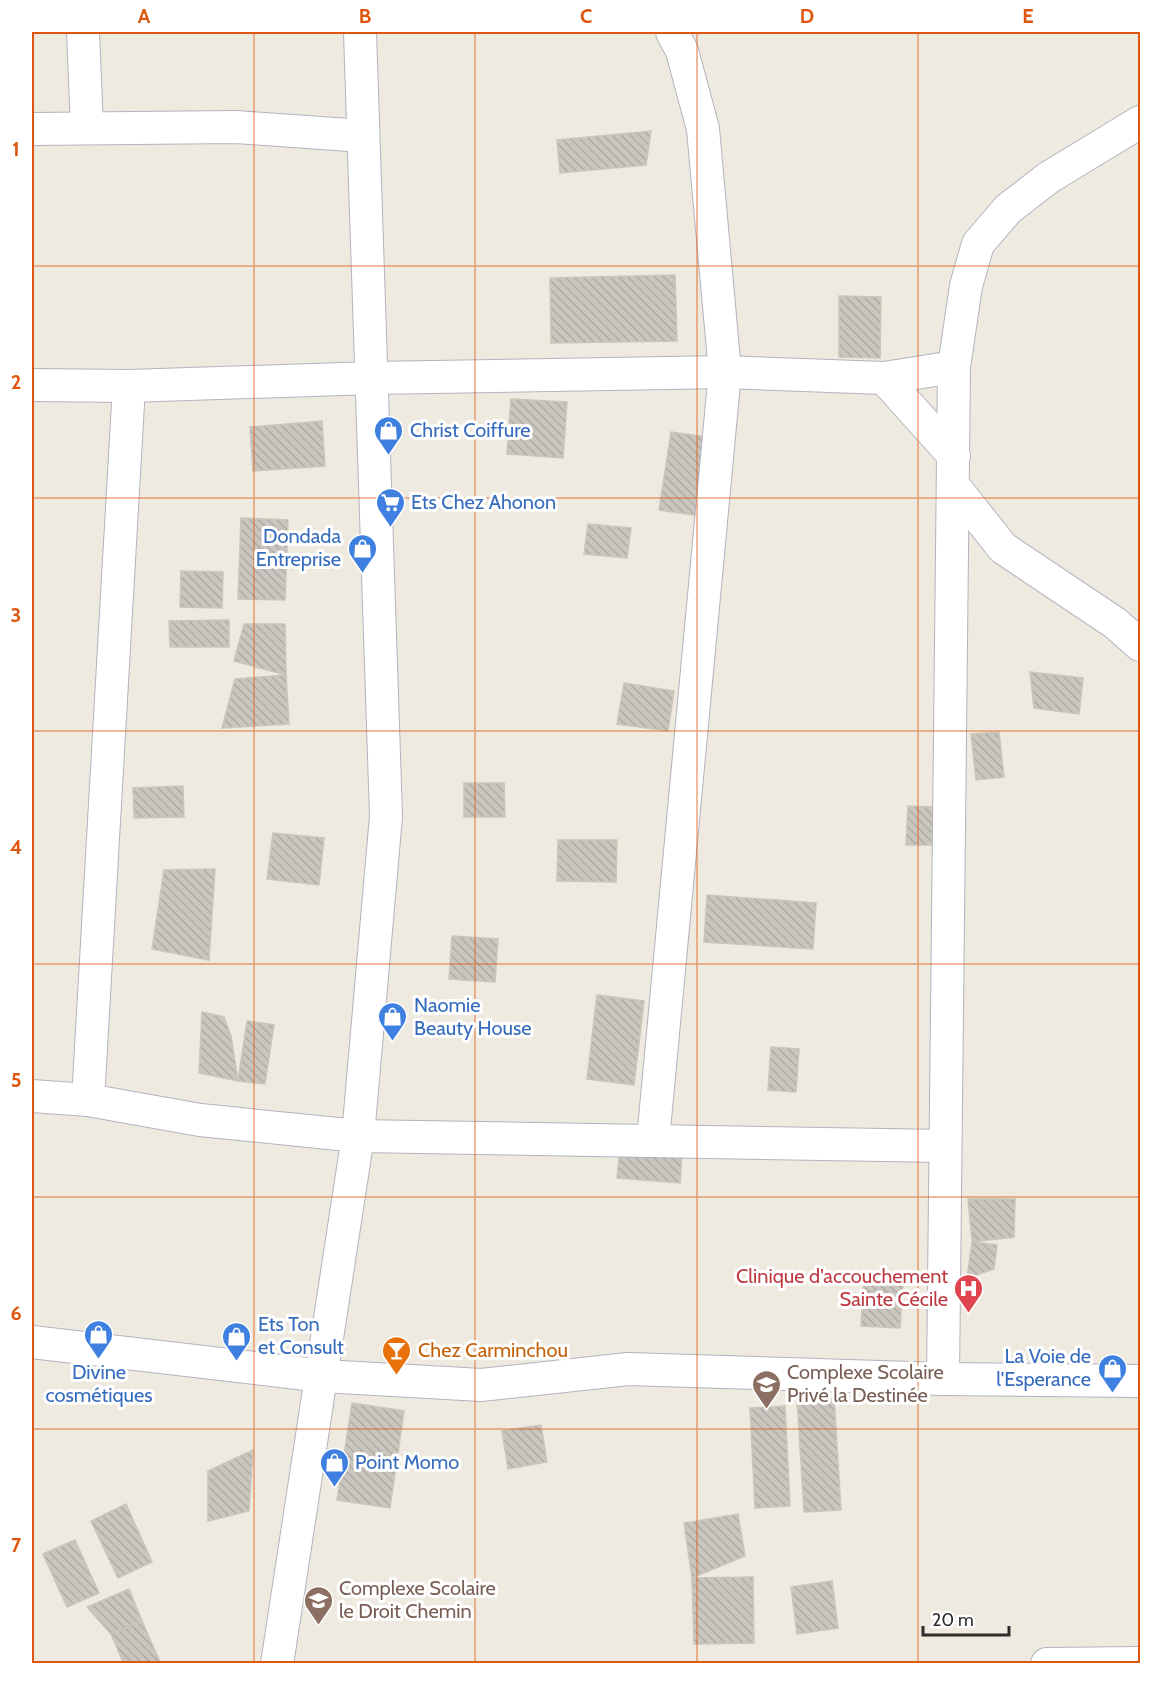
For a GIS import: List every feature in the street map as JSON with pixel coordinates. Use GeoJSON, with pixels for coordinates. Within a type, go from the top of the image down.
{"type":"FeatureCollection","features":[{"type":"Feature","properties":{"kind":"street"},"geometry":{"type":"LineString","coordinates":[[83,32],[87,128]]}},
{"type":"Feature","properties":{"kind":"street"},"geometry":{"type":"LineString","coordinates":[[277,1664],[358,1136],[386,816],[360,32]]}},
{"type":"Feature","properties":{"kind":"street"},"geometry":{"type":"LineString","coordinates":[[652,1140],[726,372],[703,129],[682,51],[672,32]]}},
{"type":"Feature","properties":{"kind":"street"},"geometry":{"type":"LineString","coordinates":[[943,1379],[954,366],[966,286],[978,244],[1008,209],[1048,178],[1140,122]]}},
{"type":"Feature","properties":{"kind":"street"},"geometry":{"type":"LineString","coordinates":[[32,129],[236,127],[363,136]]}},
{"type":"Feature","properties":{"kind":"street"},"geometry":{"type":"LineString","coordinates":[[32,385],[129,386],[372,378],[726,372],[884,378],[954,366]]}},
{"type":"Feature","properties":{"kind":"street"},"geometry":{"type":"LineString","coordinates":[[884,378],[954,470],[1003,548],[1115,623],[1140,645]]}},
{"type":"Feature","properties":{"kind":"street"},"geometry":{"type":"LineString","coordinates":[[88,1100],[129,386]]}},
{"type":"Feature","properties":{"kind":"street"},"geometry":{"type":"LineString","coordinates":[[953,555],[1003,548]]}},
{"type":"Feature","properties":{"kind":"street"},"geometry":{"type":"LineString","coordinates":[[32,1096],[88,1100],[200,1120],[358,1136],[945,1146]]}},
{"type":"Feature","properties":{"kind":"street"},"geometry":{"type":"LineString","coordinates":[[32,1342],[323,1376],[481,1385],[628,1369],[943,1379],[1140,1381]]}},
{"type":"Feature","properties":{"kind":"street"},"geometry":{"type":"LineString","coordinates":[[1047,1664],[1140,1663]]}},
{"type":"Feature","properties":{"kind":"building"},"geometry":{"type":"Polygon","coordinates":[[[651,131],[646,165],[560,173],[557,140],[651,131]]]}},
{"type":"Feature","properties":{"kind":"building"},"geometry":{"type":"Polygon","coordinates":[[[675,275],[677,341],[551,343],[550,278],[675,275]]]}},
{"type":"Feature","properties":{"kind":"building"},"geometry":{"type":"Polygon","coordinates":[[[839,296],[881,297],[880,358],[839,357],[839,296]]]}},
{"type":"Feature","properties":{"kind":"building"},"geometry":{"type":"Polygon","coordinates":[[[511,399],[567,402],[563,458],[507,454],[511,399]]]}},
{"type":"Feature","properties":{"kind":"building"},"geometry":{"type":"Polygon","coordinates":[[[322,421],[325,466],[253,471],[250,427],[322,421]]]}},
{"type":"Feature","properties":{"kind":"building"},"geometry":{"type":"Polygon","coordinates":[[[671,432],[713,438],[701,516],[659,510],[671,432]]]}},
{"type":"Feature","properties":{"kind":"building"},"geometry":{"type":"Polygon","coordinates":[[[241,518],[288,520],[285,600],[238,599],[241,518]]]}},
{"type":"Feature","properties":{"kind":"building"},"geometry":{"type":"Polygon","coordinates":[[[588,524],[631,528],[627,558],[584,554],[588,524]]]}},
{"type":"Feature","properties":{"kind":"building"},"geometry":{"type":"Polygon","coordinates":[[[181,571],[223,572],[222,608],[180,607],[181,571]]]}},
{"type":"Feature","properties":{"kind":"building"},"geometry":{"type":"Polygon","coordinates":[[[229,620],[229,647],[170,647],[169,621],[229,620]]]}},
{"type":"Feature","properties":{"kind":"building"},"geometry":{"type":"Polygon","coordinates":[[[244,624],[285,624],[286,675],[234,661],[244,624]]]}},
{"type":"Feature","properties":{"kind":"building"},"geometry":{"type":"Polygon","coordinates":[[[1030,672],[1083,678],[1079,714],[1034,708],[1030,672]]]}},
{"type":"Feature","properties":{"kind":"building"},"geometry":{"type":"Polygon","coordinates":[[[286,675],[289,724],[222,728],[235,679],[286,675]]]}},
{"type":"Feature","properties":{"kind":"building"},"geometry":{"type":"Polygon","coordinates":[[[624,683],[674,691],[668,731],[617,724],[624,683]]]}},
{"type":"Feature","properties":{"kind":"building"},"geometry":{"type":"Polygon","coordinates":[[[999,732],[1004,777],[976,780],[971,734],[999,732]]]}},
{"type":"Feature","properties":{"kind":"building"},"geometry":{"type":"Polygon","coordinates":[[[464,783],[504,783],[505,817],[464,817],[464,783]]]}},
{"type":"Feature","properties":{"kind":"building"},"geometry":{"type":"Polygon","coordinates":[[[183,786],[184,817],[134,818],[133,788],[183,786]]]}},
{"type":"Feature","properties":{"kind":"building"},"geometry":{"type":"Polygon","coordinates":[[[908,806],[933,807],[932,845],[906,845],[908,806]]]}},
{"type":"Feature","properties":{"kind":"building"},"geometry":{"type":"Polygon","coordinates":[[[273,833],[324,838],[319,885],[267,879],[273,833]]]}},
{"type":"Feature","properties":{"kind":"building"},"geometry":{"type":"Polygon","coordinates":[[[558,840],[617,840],[616,882],[557,881],[558,840]]]}},
{"type":"Feature","properties":{"kind":"building"},"geometry":{"type":"Polygon","coordinates":[[[215,869],[209,960],[152,949],[164,870],[215,869]]]}},
{"type":"Feature","properties":{"kind":"building"},"geometry":{"type":"Polygon","coordinates":[[[707,895],[816,903],[813,949],[704,942],[707,895]]]}},
{"type":"Feature","properties":{"kind":"building"},"geometry":{"type":"Polygon","coordinates":[[[452,936],[498,939],[495,982],[449,979],[452,936]]]}},
{"type":"Feature","properties":{"kind":"building"},"geometry":{"type":"Polygon","coordinates":[[[597,995],[644,1001],[634,1085],[587,1079],[597,995]]]}},
{"type":"Feature","properties":{"kind":"building"},"geometry":{"type":"Polygon","coordinates":[[[202,1012],[224,1017],[231,1036],[238,1081],[199,1073],[202,1012]]]}},
{"type":"Feature","properties":{"kind":"building"},"geometry":{"type":"Polygon","coordinates":[[[247,1021],[274,1025],[265,1084],[238,1081],[247,1021]]]}},
{"type":"Feature","properties":{"kind":"building"},"geometry":{"type":"Polygon","coordinates":[[[771,1047],[799,1049],[796,1092],[768,1090],[771,1047]]]}},
{"type":"Feature","properties":{"kind":"building"},"geometry":{"type":"Polygon","coordinates":[[[620,1149],[682,1154],[680,1183],[617,1178],[620,1149]]]}},
{"type":"Feature","properties":{"kind":"building"},"geometry":{"type":"Polygon","coordinates":[[[32,1195],[33,1265],[32,1265],[32,1195]]]}},
{"type":"Feature","properties":{"kind":"building"},"geometry":{"type":"Polygon","coordinates":[[[968,1199],[1015,1199],[1014,1237],[972,1242],[968,1199]]]}},
{"type":"Feature","properties":{"kind":"building"},"geometry":{"type":"Polygon","coordinates":[[[972,1242],[997,1245],[994,1269],[967,1278],[972,1242]]]}},
{"type":"Feature","properties":{"kind":"building"},"geometry":{"type":"Polygon","coordinates":[[[864,1282],[903,1284],[900,1328],[861,1326],[864,1282]]]}},
{"type":"Feature","properties":{"kind":"building"},"geometry":{"type":"Polygon","coordinates":[[[834,1397],[841,1510],[804,1512],[797,1399],[834,1397]]]}},
{"type":"Feature","properties":{"kind":"building"},"geometry":{"type":"Polygon","coordinates":[[[352,1403],[404,1411],[390,1508],[337,1500],[352,1403]]]}},
{"type":"Feature","properties":{"kind":"building"},"geometry":{"type":"Polygon","coordinates":[[[785,1406],[790,1506],[755,1508],[750,1408],[785,1406]]]}},
{"type":"Feature","properties":{"kind":"building"},"geometry":{"type":"Polygon","coordinates":[[[541,1425],[547,1462],[508,1469],[502,1431],[541,1425]]]}},
{"type":"Feature","properties":{"kind":"building"},"geometry":{"type":"Polygon","coordinates":[[[253,1450],[249,1511],[208,1521],[208,1471],[253,1450]]]}},
{"type":"Feature","properties":{"kind":"building"},"geometry":{"type":"Polygon","coordinates":[[[126,1504],[152,1562],[118,1578],[91,1521],[126,1504]]]}},
{"type":"Feature","properties":{"kind":"building"},"geometry":{"type":"Polygon","coordinates":[[[738,1514],[745,1556],[692,1578],[684,1523],[738,1514]]]}},
{"type":"Feature","properties":{"kind":"building"},"geometry":{"type":"Polygon","coordinates":[[[75,1540],[99,1593],[67,1607],[43,1554],[75,1540]]]}},
{"type":"Feature","properties":{"kind":"building"},"geometry":{"type":"Polygon","coordinates":[[[753,1577],[754,1643],[694,1644],[692,1578],[753,1577]]]}},
{"type":"Feature","properties":{"kind":"building"},"geometry":{"type":"Polygon","coordinates":[[[832,1581],[838,1628],[797,1634],[791,1587],[832,1581]]]}},
{"type":"Feature","properties":{"kind":"building"},"geometry":{"type":"Polygon","coordinates":[[[129,1589],[142,1621],[111,1634],[87,1607],[129,1589]]]}},
{"type":"Feature","properties":{"kind":"building"},"geometry":{"type":"Polygon","coordinates":[[[142,1621],[161,1664],[124,1664],[111,1634],[142,1621]]]}},
{"type":"Feature","properties":{"kind":"place","name":"Christ Coiffure"},"geometry":{"type":"Point","coordinates":[389,456]}},
{"type":"Feature","properties":{"kind":"place","name":"Ets Chez Ahonon"},"geometry":{"type":"Point","coordinates":[390,528]}},
{"type":"Feature","properties":{"kind":"place","name":"Dondada Entreprise"},"geometry":{"type":"Point","coordinates":[362,574]}},
{"type":"Feature","properties":{"kind":"place","name":"Naomie Beauty House"},"geometry":{"type":"Point","coordinates":[393,1042]}},
{"type":"Feature","properties":{"kind":"place","name":"Clinique d'accouchement Sainte Cécile"},"geometry":{"type":"Point","coordinates":[969,1314]}},
{"type":"Feature","properties":{"kind":"place","name":"Divine cosmétiques"},"geometry":{"type":"Point","coordinates":[99,1360]}},
{"type":"Feature","properties":{"kind":"place","name":"Ets Ton et Consult"},"geometry":{"type":"Point","coordinates":[237,1362]}},
{"type":"Feature","properties":{"kind":"place","name":"Chez Carminchou"},"geometry":{"type":"Point","coordinates":[397,1376]}},
{"type":"Feature","properties":{"kind":"place","name":"La Voie de l'Esperance"},"geometry":{"type":"Point","coordinates":[1112,1394]}},
{"type":"Feature","properties":{"kind":"place","name":"Complexe Scolaire Privé la Destinée"},"geometry":{"type":"Point","coordinates":[766,1410]}},
{"type":"Feature","properties":{"kind":"place","name":"Point Momo"},"geometry":{"type":"Point","coordinates":[334,1488]}},
{"type":"Feature","properties":{"kind":"place","name":"Complexe Scolaire le Droit Chemin"},"geometry":{"type":"Point","coordinates":[318,1626]}}]}
